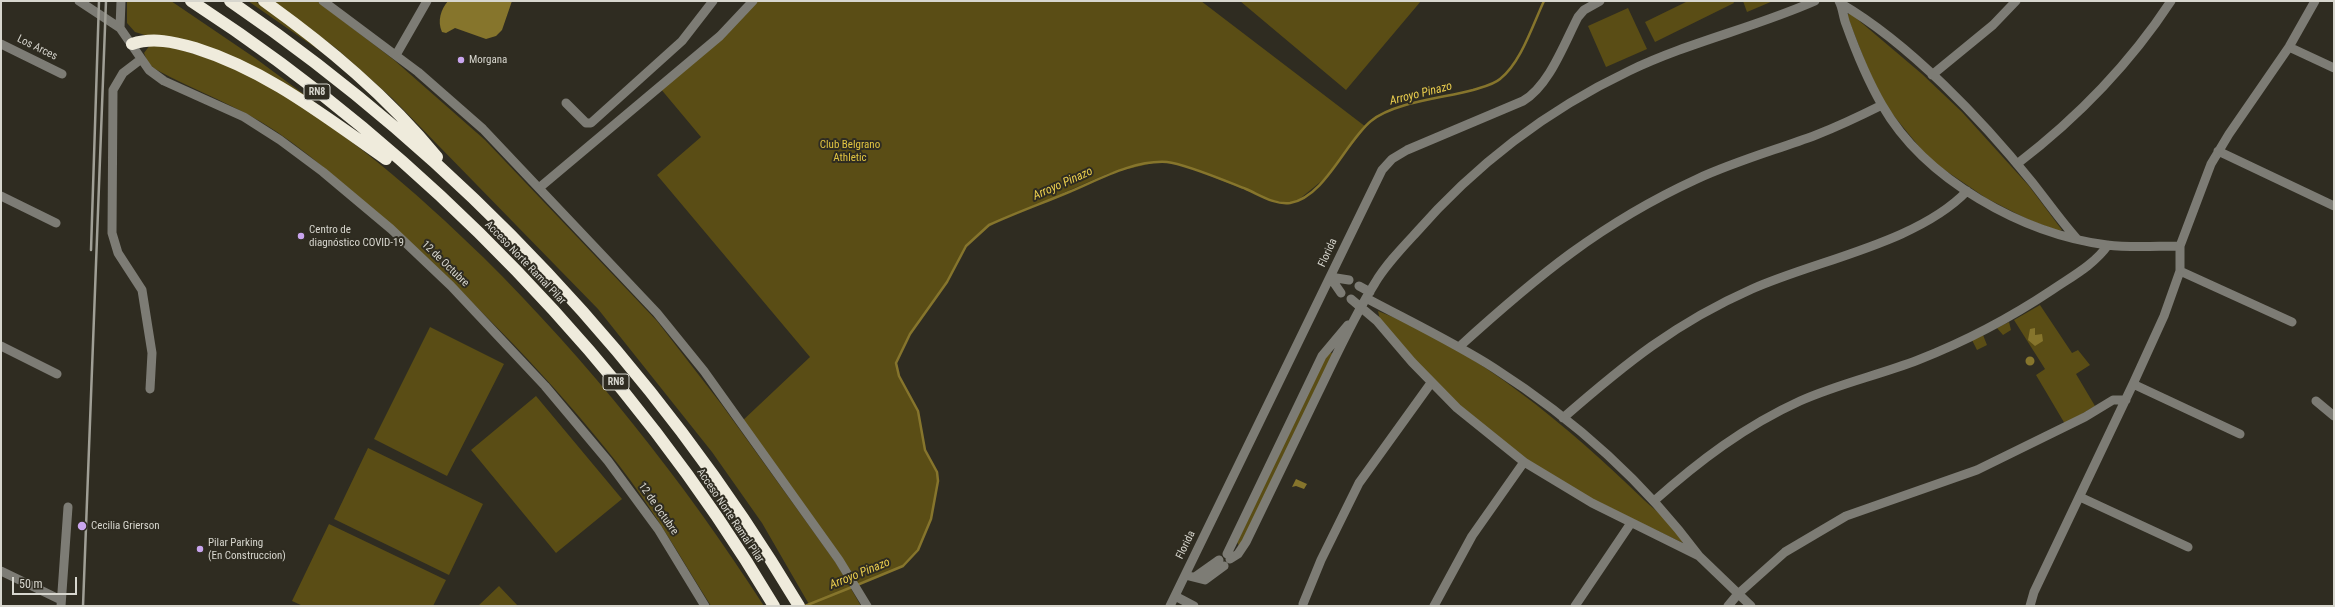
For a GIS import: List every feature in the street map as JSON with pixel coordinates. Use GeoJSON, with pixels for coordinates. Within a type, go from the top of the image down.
{"type":"FeatureCollection","features":[{"type":"Feature","properties":{"kind":"highway","name":"Acceso Norte Ramal Pilar"},"geometry":{"type":"LineString","coordinates":[[191,1],[259,47],[308,84],[436,193],[529,285],[616,382],[695,486],[774,606]]}},
{"type":"Feature","properties":{"kind":"highway","name":"Acceso Norte Ramal Pilar"},"geometry":{"type":"LineString","coordinates":[[230,1],[296,48],[347,88],[466,192],[556,282],[640,378],[717,479],[800,606]]}},
{"type":"Feature","properties":{"kind":"highway"},"geometry":{"type":"LineString","coordinates":[[264,1],[356,71],[383,96],[411,125],[466,192]]}},
{"type":"Feature","properties":{"kind":"highway"},"geometry":{"type":"LineString","coordinates":[[132,44],[143,40],[166,41],[221,56],[240,64],[266,78],[321,113],[436,193]]}},
{"type":"Feature","properties":{"kind":"street"},"geometry":{"type":"LineString","coordinates":[[120,28],[121,1]]}},
{"type":"Feature","properties":{"kind":"street"},"geometry":{"type":"LineString","coordinates":[[323,1],[396,55],[483,129],[647,303],[682,344],[839,560],[866,605]]}},
{"type":"Feature","properties":{"kind":"street"},"geometry":{"type":"LineString","coordinates":[[396,55],[427,1]]}},
{"type":"Feature","properties":{"kind":"street"},"geometry":{"type":"LineString","coordinates":[[566,103],[586,123],[591,123],[682,41],[713,1]]}},
{"type":"Feature","properties":{"kind":"street"},"geometry":{"type":"LineString","coordinates":[[539,188],[720,36],[753,1]]}},
{"type":"Feature","properties":{"kind":"street","name":"Florida"},"geometry":{"type":"LineString","coordinates":[[1170,606],[1374,185],[1387,163],[1407,150],[1523,101],[1534,94],[1543,83],[1578,17],[1584,10],[1600,1]]}},
{"type":"Feature","properties":{"kind":"street"},"geometry":{"type":"LineString","coordinates":[[1185,575],[1205,580],[1225,560],[1242,549],[1364,302],[1378,278],[1402,248],[1458,188],[1510,144],[1566,105],[1612,80],[1657,58],[1705,40],[1772,19],[1815,1]]}},
{"type":"Feature","properties":{"kind":"street"},"geometry":{"type":"LineString","coordinates":[[1932,76],[1993,25],[2016,1]]}},
{"type":"Feature","properties":{"kind":"street"},"geometry":{"type":"LineString","coordinates":[[2017,164],[2046,142],[2105,86],[2134,52],[2171,1]]}},
{"type":"Feature","properties":{"kind":"street"},"geometry":{"type":"LineString","coordinates":[[2030,606],[2034,592],[2134,384],[2164,316],[2180,270],[2180,246],[2197,198],[2218,151],[2290,47],[2314,1]]}},
{"type":"Feature","properties":{"kind":"street","name":"12 de Octubre"},"geometry":{"type":"LineString","coordinates":[[84,2],[120,28],[132,44],[140,60],[149,70],[164,80],[244,117],[280,140],[323,172],[391,229],[451,286],[545,386],[608,461],[658,529],[705,606]]}},
{"type":"Feature","properties":{"kind":"street"},"geometry":{"type":"LineString","coordinates":[[1840,2],[1856,12],[1889,38],[1932,76],[2017,164],[2077,239]]}},
{"type":"Feature","properties":{"kind":"street"},"geometry":{"type":"LineString","coordinates":[[1840,2],[1851,38],[1882,105],[1899,129],[1928,162],[1967,191],[2033,225],[2077,239],[2108,245],[2180,246]]}},
{"type":"Feature","properties":{"kind":"street","name":"Los Arces"},"geometry":{"type":"LineString","coordinates":[[1,44],[62,74]]}},
{"type":"Feature","properties":{"kind":"street"},"geometry":{"type":"LineString","coordinates":[[2290,47],[2334,68]]}},
{"type":"Feature","properties":{"kind":"street"},"geometry":{"type":"LineString","coordinates":[[140,60],[123,73],[114,90],[112,234],[118,253],[142,290],[152,353],[150,389]]}},
{"type":"Feature","properties":{"kind":"street"},"geometry":{"type":"LineString","coordinates":[[1459,347],[1520,292],[1562,258],[1629,213],[1724,167],[1816,135],[1882,105]]}},
{"type":"Feature","properties":{"kind":"street"},"geometry":{"type":"LineString","coordinates":[[2218,151],[2334,206]]}},
{"type":"Feature","properties":{"kind":"street"},"geometry":{"type":"LineString","coordinates":[[1563,418],[1620,368],[1688,322],[1751,290],[1785,276],[1847,256],[1909,229],[1948,208],[1967,191]]}},
{"type":"Feature","properties":{"kind":"street"},"geometry":{"type":"LineString","coordinates":[[1,196],[56,223]]}},
{"type":"Feature","properties":{"kind":"street"},"geometry":{"type":"LineString","coordinates":[[1654,501],[1703,459],[1749,427],[1802,400],[1917,360],[1977,333],[2017,312],[2071,278],[2101,255],[2108,245]]}},
{"type":"Feature","properties":{"kind":"street"},"geometry":{"type":"LineString","coordinates":[[2180,270],[2292,322]]}},
{"type":"Feature","properties":{"kind":"street"},"geometry":{"type":"LineString","coordinates":[[1330,277],[1349,280]]}},
{"type":"Feature","properties":{"kind":"street"},"geometry":{"type":"LineString","coordinates":[[1330,277],[1341,293]]}},
{"type":"Feature","properties":{"kind":"street"},"geometry":{"type":"LineString","coordinates":[[1359,286],[1364,302],[1431,383],[1483,430],[1524,462],[1568,489],[1631,523],[1700,556]]}},
{"type":"Feature","properties":{"kind":"street"},"geometry":{"type":"LineString","coordinates":[[1351,299],[1364,302],[1459,347],[1517,384],[1563,418],[1616,464],[1654,501],[1700,556],[1751,606]]}},
{"type":"Feature","properties":{"kind":"street"},"geometry":{"type":"LineString","coordinates":[[1225,560],[1322,356],[1364,302]]}},
{"type":"Feature","properties":{"kind":"street"},"geometry":{"type":"LineString","coordinates":[[1,346],[57,374]]}},
{"type":"Feature","properties":{"kind":"street"},"geometry":{"type":"LineString","coordinates":[[1303,604],[1320,560],[1352,496],[1392,436],[1431,383]]}},
{"type":"Feature","properties":{"kind":"street"},"geometry":{"type":"LineString","coordinates":[[2134,384],[2240,434]]}},
{"type":"Feature","properties":{"kind":"street"},"geometry":{"type":"LineString","coordinates":[[1728,606],[1738,594],[1785,552],[1846,516],[1977,470],[2079,420],[2113,400],[2126,400]]}},
{"type":"Feature","properties":{"kind":"street"},"geometry":{"type":"LineString","coordinates":[[2316,401],[2334,416]]}},
{"type":"Feature","properties":{"kind":"street"},"geometry":{"type":"LineString","coordinates":[[1434,606],[1472,536],[1524,462]]}},
{"type":"Feature","properties":{"kind":"street"},"geometry":{"type":"LineString","coordinates":[[2080,497],[2188,546]]}},
{"type":"Feature","properties":{"kind":"street"},"geometry":{"type":"LineString","coordinates":[[1,571],[61,603],[68,507]]}},
{"type":"Feature","properties":{"kind":"street"},"geometry":{"type":"LineString","coordinates":[[1576,606],[1631,523]]}},
{"type":"Feature","properties":{"kind":"street"},"geometry":{"type":"LineString","coordinates":[[1232,544],[1242,549]]}},
{"type":"Feature","properties":{"kind":"street"},"geometry":{"type":"LineString","coordinates":[[1175,596],[1194,606]]}},
{"type":"Feature","properties":{"kind":"green space"},"geometry":{"type":"Polygon","coordinates":[[[127,1],[171,1],[255,58],[325,110],[264,72],[135,32],[127,23],[127,1]]]}},
{"type":"Feature","properties":{"kind":"green space"},"geometry":{"type":"Polygon","coordinates":[[[248,1],[255,1],[326,55],[248,1]]]}},
{"type":"Feature","properties":{"kind":"green space"},"geometry":{"type":"Polygon","coordinates":[[[273,1],[317,1],[394,60],[485,140],[657,321],[722,405],[836,563],[861,606],[810,606],[762,523],[712,452],[598,309],[393,99],[337,49],[273,1]]]}},
{"type":"Feature","properties":{"kind":"green space","name":"Club Belgrano Athletic"},"geometry":{"type":"Polygon","coordinates":[[[753,1],[1201,1],[1366,127],[1324,179],[1297,201],[1289,203],[1271,200],[1193,169],[1168,162],[1153,163],[1107,174],[989,225],[966,246],[947,282],[910,334],[896,363],[899,376],[918,411],[925,450],[937,472],[938,481],[931,519],[918,550],[903,566],[854,585],[740,423],[810,357],[657,175],[701,137],[660,88],[753,1]]]}},
{"type":"Feature","properties":{"kind":"green space"},"geometry":{"type":"Polygon","coordinates":[[[1240,1],[1421,1],[1346,90],[1240,1]]]}},
{"type":"Feature","properties":{"kind":"green space"},"geometry":{"type":"Polygon","coordinates":[[[1688,1],[1733,1],[1734,3],[1655,42],[1645,22],[1688,1]]]}},
{"type":"Feature","properties":{"kind":"green space"},"geometry":{"type":"Polygon","coordinates":[[[1743,1],[1773,1],[1747,12],[1743,1]]]}},
{"type":"Feature","properties":{"kind":"green space"},"geometry":{"type":"Polygon","coordinates":[[[1628,8],[1647,49],[1606,67],[1588,26],[1628,8]]]}},
{"type":"Feature","properties":{"kind":"green space"},"geometry":{"type":"Polygon","coordinates":[[[1850,13],[1922,74],[1962,112],[2029,186],[2062,230],[2059,231],[2029,220],[1986,198],[1930,160],[1885,105],[1868,69],[1847,15],[1850,13]]]}},
{"type":"Feature","properties":{"kind":"green space"},"geometry":{"type":"Polygon","coordinates":[[[158,44],[198,55],[236,69],[261,81],[292,100],[321,119],[378,162],[457,232],[522,297],[597,380],[633,424],[701,513],[764,606],[711,606],[655,516],[618,464],[541,373],[485,315],[457,287],[369,207],[324,168],[277,132],[248,114],[155,69],[148,63],[144,53],[150,45],[158,44]]]}},
{"type":"Feature","properties":{"kind":"green space"},"geometry":{"type":"Polygon","coordinates":[[[2040,305],[2072,353],[2078,350],[2090,365],[2076,374],[2095,406],[2065,424],[2036,375],[2045,369],[2014,320],[2040,305]]]}},
{"type":"Feature","properties":{"kind":"green space"},"geometry":{"type":"Polygon","coordinates":[[[1378,311],[1415,327],[1451,346],[1520,392],[1553,418],[1615,472],[1672,526],[1683,543],[1588,498],[1523,458],[1449,396],[1417,363],[1380,320],[1378,311]]]}},
{"type":"Feature","properties":{"kind":"green space"},"geometry":{"type":"Polygon","coordinates":[[[2009,322],[2011,330],[2003,335],[1997,328],[2009,322]]]}},
{"type":"Feature","properties":{"kind":"green space"},"geometry":{"type":"Polygon","coordinates":[[[430,327],[504,364],[447,476],[374,439],[430,327]]]}},
{"type":"Feature","properties":{"kind":"green space"},"geometry":{"type":"Polygon","coordinates":[[[1983,335],[1987,345],[1977,350],[1972,340],[1983,335]]]}},
{"type":"Feature","properties":{"kind":"green space"},"geometry":{"type":"Polygon","coordinates":[[[1330,352],[1333,354],[1243,545],[1239,546],[1237,542],[1321,364],[1330,352]]]}},
{"type":"Feature","properties":{"kind":"green space"},"geometry":{"type":"Polygon","coordinates":[[[536,396],[622,499],[556,553],[471,450],[536,396]]]}},
{"type":"Feature","properties":{"kind":"green space"},"geometry":{"type":"Polygon","coordinates":[[[368,448],[483,504],[449,575],[334,519],[368,448]]]}},
{"type":"Feature","properties":{"kind":"green space"},"geometry":{"type":"Polygon","coordinates":[[[329,524],[446,580],[433,606],[303,606],[292,601],[329,524]]]}},
{"type":"Feature","properties":{"kind":"green space"},"geometry":{"type":"Polygon","coordinates":[[[499,586],[518,606],[478,606],[499,586]]]}},
{"type":"Feature","properties":{"kind":"shaded area"},"geometry":{"type":"Polygon","coordinates":[[[448,1],[512,1],[502,30],[496,36],[486,39],[455,28],[446,33],[442,32],[440,15],[448,1]]]}},
{"type":"Feature","properties":{"kind":"shaded area"},"geometry":{"type":"Polygon","coordinates":[[[2035,328],[2035,335],[2042,334],[2043,341],[2035,346],[2028,340],[2030,329],[2035,328]]]}},
{"type":"Feature","properties":{"kind":"shaded area"},"geometry":{"type":"Polygon","coordinates":[[[2030,356],[2035,361],[2030,366],[2025,361],[2030,356]]]}},
{"type":"Feature","properties":{"kind":"shaded area"},"geometry":{"type":"Polygon","coordinates":[[[1296,479],[1307,484],[1304,489],[1296,486],[1292,487],[1296,479]]]}},
{"type":"Feature","properties":{"kind":"waterway","name":"Arroyo Pinazo"},"geometry":{"type":"LineString","coordinates":[[857,585],[903,566],[918,550],[931,519],[938,481],[937,472],[925,450],[918,411],[899,376],[896,363],[910,334],[947,282],[966,246],[989,225],[1117,171],[1154,162],[1175,163],[1185,166],[1279,202],[1290,203],[1303,199],[1324,180],[1353,141],[1371,121],[1393,109],[1420,101],[1473,90],[1491,84],[1500,79],[1514,63],[1520,53],[1544,1]]}},
{"type":"Feature","properties":{"kind":"waterway","name":"Arroyo Pinazo"},"geometry":{"type":"LineString","coordinates":[[805,606],[852,587]]}},
{"type":"Feature","properties":{"kind":"railway"},"geometry":{"type":"LineString","coordinates":[[91,250],[99,1]]}},
{"type":"Feature","properties":{"kind":"railway"},"geometry":{"type":"LineString","coordinates":[[83,606],[106,1]]}},
{"type":"Feature","properties":{"kind":"place","name":"Morgana"},"geometry":{"type":"Point","coordinates":[461,60]}},
{"type":"Feature","properties":{"kind":"place","name":"Centro de diagnóstico COVID-19"},"geometry":{"type":"Point","coordinates":[301,236]}},
{"type":"Feature","properties":{"kind":"place","name":"Cecilia Grierson"},"geometry":{"type":"Point","coordinates":[82,526]}},
{"type":"Feature","properties":{"kind":"place","name":"Pilar Parking (En Construccion)"},"geometry":{"type":"Point","coordinates":[200,549]}}]}
